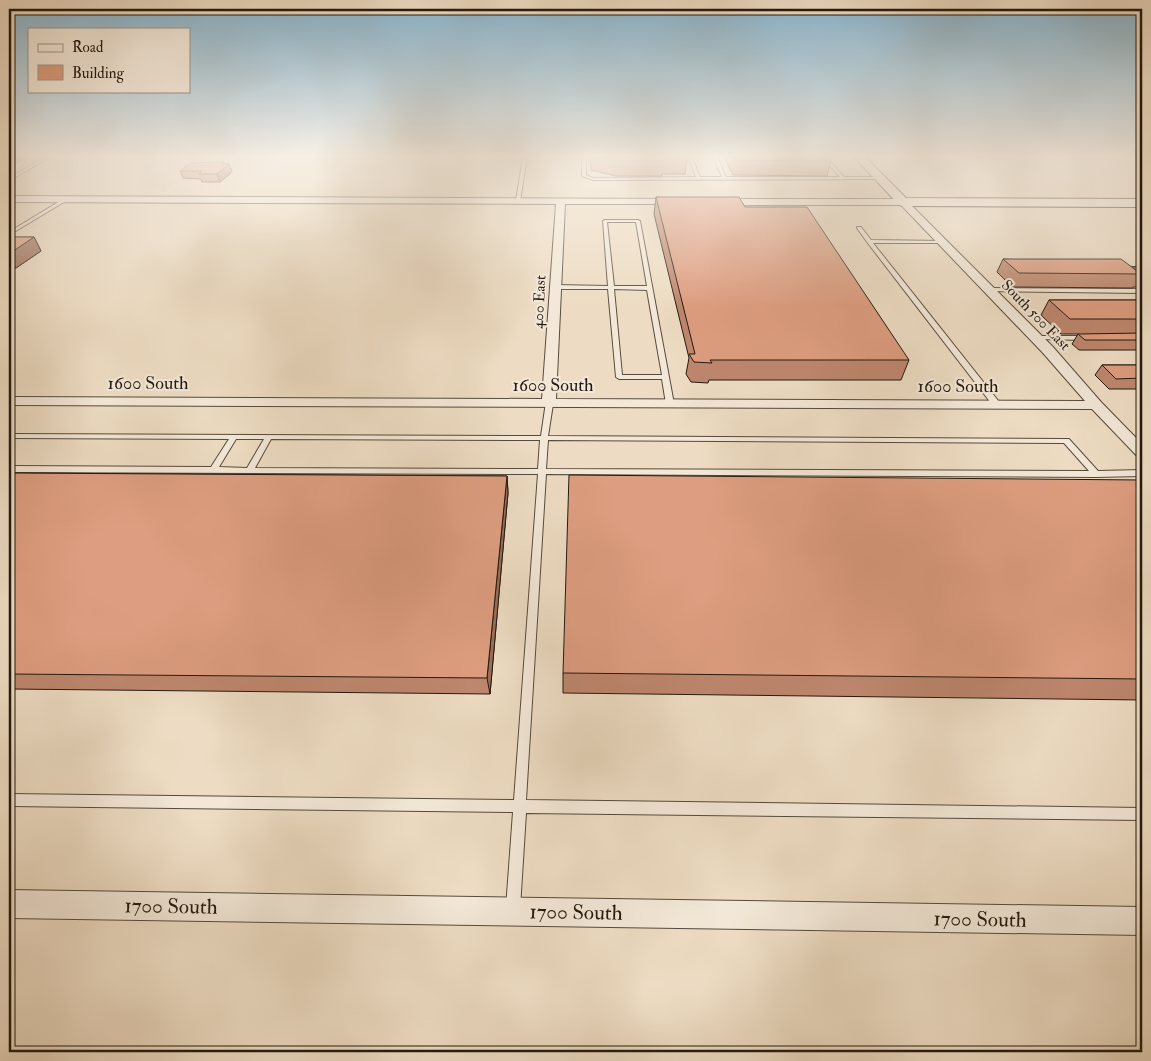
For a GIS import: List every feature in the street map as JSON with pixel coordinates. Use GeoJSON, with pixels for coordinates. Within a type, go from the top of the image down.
{"type":"FeatureCollection","features":[{"type":"Feature","properties":{"kind":"street","name":"400 East"},"geometry":{"type":"LineString","coordinates":[[549,404],[561,207]]}},
{"type":"Feature","properties":{"kind":"street","name":"South 500 East"},"geometry":{"type":"LineString","coordinates":[[907,207],[1035,338],[1142,453]]}},
{"type":"Feature","properties":{"kind":"street","name":"1600 South"},"geometry":{"type":"LineString","coordinates":[[9,401],[1096,405]]}},
{"type":"Feature","properties":{"kind":"street","name":"1700 South"},"geometry":{"type":"LineString","coordinates":[[9,904],[1142,922]]}},
{"type":"Feature","properties":{"kind":"lane"},"geometry":{"type":"LineString","coordinates":[[9,234],[55,207]]}},
{"type":"Feature","properties":{"kind":"lane"},"geometry":{"type":"LineString","coordinates":[[665,377],[619,377],[605,221],[638,221],[670,404]]}},
{"type":"Feature","properties":{"kind":"lane"},"geometry":{"type":"LineString","coordinates":[[859,228],[997,405]]}},
{"type":"Feature","properties":{"kind":"lane"},"geometry":{"type":"LineString","coordinates":[[869,241],[942,242]]}},
{"type":"Feature","properties":{"kind":"lane"},"geometry":{"type":"LineString","coordinates":[[555,287],[649,288]]}},
{"type":"Feature","properties":{"kind":"lane"},"geometry":{"type":"LineString","coordinates":[[988,290],[1142,291]]}},
{"type":"Feature","properties":{"kind":"lane"},"geometry":{"type":"LineString","coordinates":[[1035,338],[1094,338]]}},
{"type":"Feature","properties":{"kind":"lane"},"geometry":{"type":"LineString","coordinates":[[513,911],[544,438],[549,404]]}},
{"type":"Feature","properties":{"kind":"lane"},"geometry":{"type":"LineString","coordinates":[[9,436],[1066,441],[1096,474]]}},
{"type":"Feature","properties":{"kind":"lane"},"geometry":{"type":"LineString","coordinates":[[213,470],[234,437]]}},
{"type":"Feature","properties":{"kind":"lane"},"geometry":{"type":"LineString","coordinates":[[250,470],[269,437]]}},
{"type":"Feature","properties":{"kind":"lane"},"geometry":{"type":"LineString","coordinates":[[9,469],[1142,473]]}},
{"type":"Feature","properties":{"kind":"lane"},"geometry":{"type":"LineString","coordinates":[[9,800],[1142,814]]}},
{"type":"Feature","properties":{"kind":"building"},"geometry":{"type":"Polygon","coordinates":[[[658,207],[807,207],[909,360],[710,360],[712,363],[694,362],[689,354],[695,354],[658,207]]]}},
{"type":"Feature","properties":{"kind":"building"},"geometry":{"type":"Polygon","coordinates":[[[9,237],[34,237],[9,254],[9,237]]]}},
{"type":"Feature","properties":{"kind":"building"},"geometry":{"type":"Polygon","coordinates":[[[1003,259],[1121,259],[1141,274],[1019,273],[1003,259]]]}},
{"type":"Feature","properties":{"kind":"building"},"geometry":{"type":"Polygon","coordinates":[[[1132,267],[1142,267],[1142,277],[1139,277],[1141,274],[1132,267]]]}},
{"type":"Feature","properties":{"kind":"building"},"geometry":{"type":"Polygon","coordinates":[[[1049,300],[1142,300],[1142,319],[1070,319],[1049,300]]]}},
{"type":"Feature","properties":{"kind":"building"},"geometry":{"type":"Polygon","coordinates":[[[1142,333],[1142,340],[1085,340],[1078,334],[1142,333]]]}},
{"type":"Feature","properties":{"kind":"building"},"geometry":{"type":"Polygon","coordinates":[[[1102,365],[1142,365],[1142,378],[1116,379],[1102,365]]]}},
{"type":"Feature","properties":{"kind":"building"},"geometry":{"type":"Polygon","coordinates":[[[9,473],[507,476],[487,678],[9,674],[9,473]]]}},
{"type":"Feature","properties":{"kind":"building"},"geometry":{"type":"Polygon","coordinates":[[[569,475],[1142,480],[1142,679],[563,673],[569,475]]]}}]}
